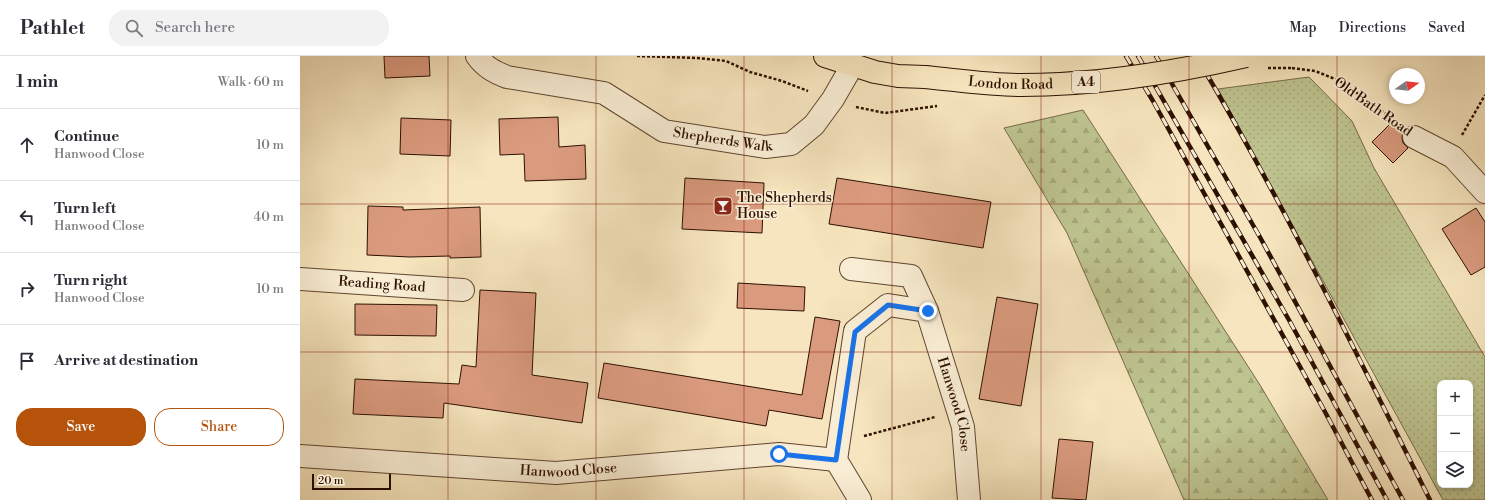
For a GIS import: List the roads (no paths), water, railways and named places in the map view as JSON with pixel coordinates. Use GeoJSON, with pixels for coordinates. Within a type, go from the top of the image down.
{"type":"FeatureCollection","features":[{"type":"Feature","properties":{"kind":"main road","name":"London Road"},"geometry":{"type":"LineString","coordinates":[[825,56],[852,66],[898,76],[925,77],[1003,85],[1117,79],[1177,70],[1246,56]]}},
{"type":"Feature","properties":{"kind":"street","name":"Shepherds Walk"},"geometry":{"type":"LineString","coordinates":[[477,56],[483,64],[492,71],[507,78],[604,93],[664,131],[765,147],[791,144],[814,125],[833,99],[852,66]]}},
{"type":"Feature","properties":{"kind":"street","name":"Old Bath Road"},"geometry":{"type":"LineString","coordinates":[[1414,137],[1453,157],[1485,192]]}},
{"type":"Feature","properties":{"kind":"street","name":"Hanwood Close"},"geometry":{"type":"LineString","coordinates":[[851,270],[911,276],[928,311],[963,427],[969,500]]}},
{"type":"Feature","properties":{"kind":"street","name":"Reading Road"},"geometry":{"type":"LineString","coordinates":[[300,279],[463,290]]}},
{"type":"Feature","properties":{"kind":"street"},"geometry":{"type":"LineString","coordinates":[[860,500],[837,452],[855,332],[888,305],[928,311]]}},
{"type":"Feature","properties":{"kind":"street","name":"Hanwood Close"},"geometry":{"type":"LineString","coordinates":[[300,456],[556,473],[779,454],[837,452]]}},
{"type":"Feature","properties":{"kind":"railway"},"geometry":{"type":"LineString","coordinates":[[1126,56],[1153,101],[1324,410],[1372,500]]}},
{"type":"Feature","properties":{"kind":"railway"},"geometry":{"type":"LineString","coordinates":[[1138,56],[1289,320],[1387,500]]}},
{"type":"Feature","properties":{"kind":"railway"},"geometry":{"type":"LineString","coordinates":[[1156,56],[1261,239],[1403,500]]}},
{"type":"Feature","properties":{"kind":"railway"},"geometry":{"type":"LineString","coordinates":[[1196,56],[1228,110],[1288,220],[1430,500]]}},
{"type":"Feature","properties":{"kind":"place","name":"The Shepherds House"},"geometry":{"type":"Point","coordinates":[723,206]}}]}
